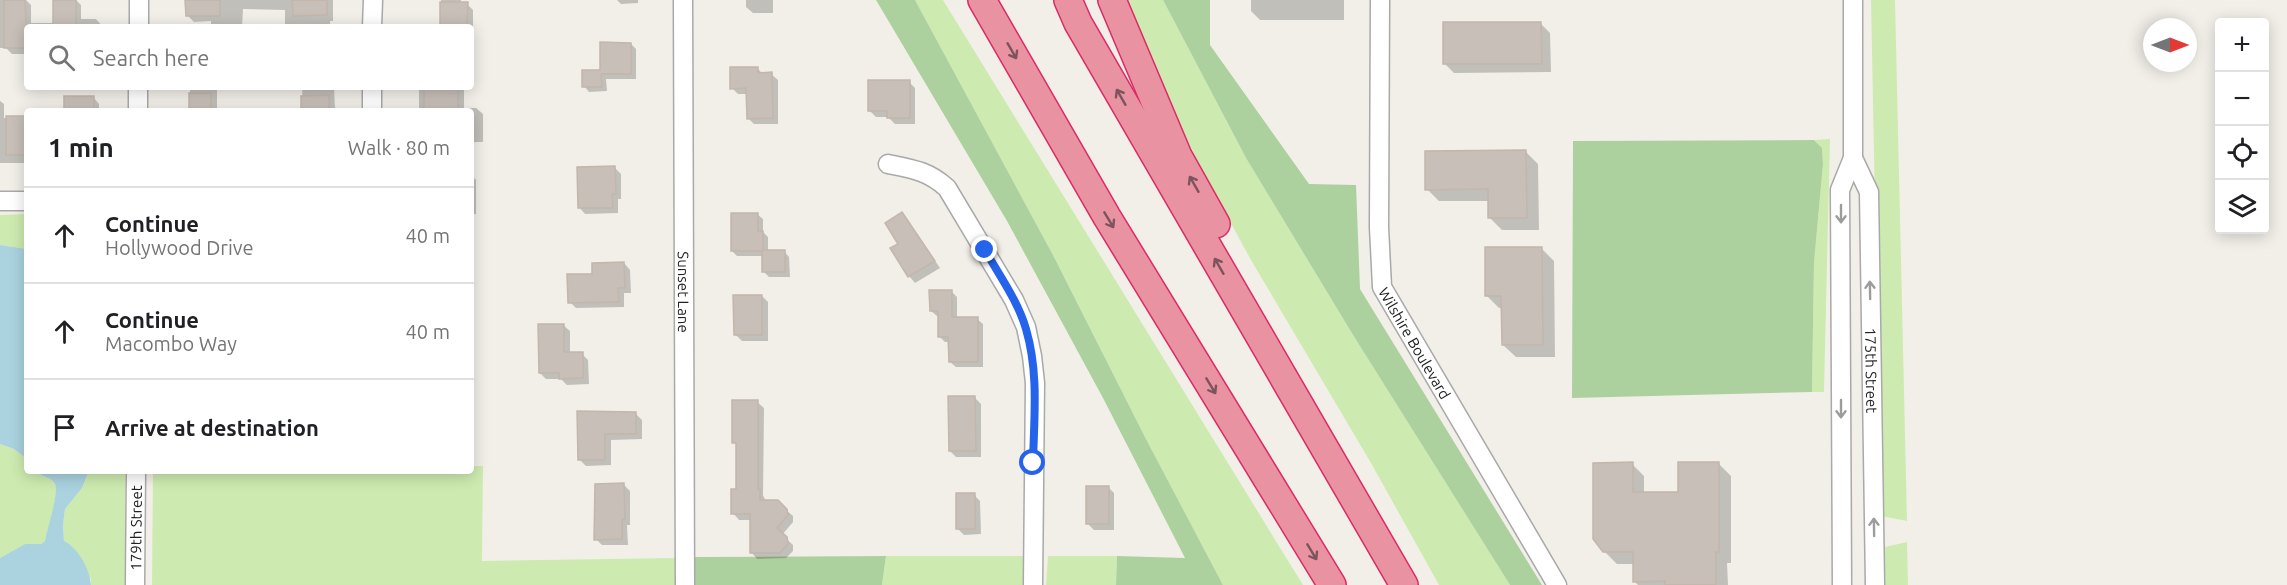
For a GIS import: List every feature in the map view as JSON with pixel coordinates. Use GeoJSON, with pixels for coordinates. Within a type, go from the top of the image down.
{"type":"FeatureCollection","features":[{"type":"Feature","properties":{"kind":"highway"},"geometry":{"type":"LineString","coordinates":[[982,0],[1107,217],[1332,585]]}},
{"type":"Feature","properties":{"kind":"highway"},"geometry":{"type":"LineString","coordinates":[[1068,0],[1078,23],[1404,585]]}},
{"type":"Feature","properties":{"kind":"highway"},"geometry":{"type":"LineString","coordinates":[[1112,0],[1178,156],[1240,266],[1344,480]]}},
{"type":"Feature","properties":{"kind":"street"},"geometry":{"type":"LineString","coordinates":[[138,24],[139,0]]}},
{"type":"Feature","properties":{"kind":"street"},"geometry":{"type":"LineString","coordinates":[[372,24],[373,0]]}},
{"type":"Feature","properties":{"kind":"street","name":"Sunset Lane"},"geometry":{"type":"LineString","coordinates":[[683,0],[685,585]]}},
{"type":"Feature","properties":{"kind":"street","name":"Wilshire Boulevard"},"geometry":{"type":"LineString","coordinates":[[1380,0],[1379,227],[1382,287],[1557,585]]}},
{"type":"Feature","properties":{"kind":"street","name":"175th Street"},"geometry":{"type":"LineString","coordinates":[[1842,585],[1840,190],[1853,158],[1853,0]]}},
{"type":"Feature","properties":{"kind":"street"},"geometry":{"type":"LineString","coordinates":[[138,90],[138,108]]}},
{"type":"Feature","properties":{"kind":"street"},"geometry":{"type":"LineString","coordinates":[[372,90],[372,108]]}},
{"type":"Feature","properties":{"kind":"street","name":"175th Street"},"geometry":{"type":"LineString","coordinates":[[1853,158],[1869,192],[1875,585]]}},
{"type":"Feature","properties":{"kind":"street"},"geometry":{"type":"LineString","coordinates":[[888,164],[925,172],[947,188],[1014,300],[1026,327],[1035,383],[1034,585]]}},
{"type":"Feature","properties":{"kind":"street"},"geometry":{"type":"LineString","coordinates":[[0,201],[24,201]]}},
{"type":"Feature","properties":{"kind":"street","name":"179th Street"},"geometry":{"type":"LineString","coordinates":[[135,585],[136,474]]}},
{"type":"Feature","properties":{"kind":"green space"},"geometry":{"type":"Polygon","coordinates":[[[876,0],[915,0],[1053,255],[1223,585],[1116,585],[1117,556],[1185,558],[1103,398],[1007,221],[876,0]]]}},
{"type":"Feature","properties":{"kind":"green space"},"geometry":{"type":"Polygon","coordinates":[[[915,0],[943,0],[1303,585],[1223,585],[1053,255],[915,0]]]}},
{"type":"Feature","properties":{"kind":"green space"},"geometry":{"type":"Polygon","coordinates":[[[1128,0],[1163,0],[1246,158],[1353,335],[1510,585],[1439,585],[1371,463],[1251,260],[1198,163],[1167,96],[1128,0]]]}},
{"type":"Feature","properties":{"kind":"green space"},"geometry":{"type":"Polygon","coordinates":[[[1163,0],[1210,0],[1210,45],[1309,184],[1356,185],[1360,289],[1542,585],[1510,585],[1353,335],[1246,158],[1163,0]]]}},
{"type":"Feature","properties":{"kind":"green space"},"geometry":{"type":"Polygon","coordinates":[[[1871,0],[1895,0],[1907,521],[1881,516],[1871,0]]]}},
{"type":"Feature","properties":{"kind":"green space"},"geometry":{"type":"Polygon","coordinates":[[[1830,139],[1824,392],[1812,392],[1814,263],[1823,164],[1822,148],[1814,140],[1830,139]]]}},
{"type":"Feature","properties":{"kind":"green space"},"geometry":{"type":"Polygon","coordinates":[[[1814,140],[1822,148],[1823,164],[1814,263],[1812,392],[1572,398],[1573,141],[1814,140]]]}},
{"type":"Feature","properties":{"kind":"green space"},"geometry":{"type":"Polygon","coordinates":[[[24,214],[24,249],[0,245],[0,215],[24,214]]]}},
{"type":"Feature","properties":{"kind":"green space"},"geometry":{"type":"Polygon","coordinates":[[[0,444],[14,449],[24,457],[24,474],[40,474],[51,480],[55,484],[56,495],[45,541],[41,544],[25,544],[0,558],[0,444]]]}},
{"type":"Feature","properties":{"kind":"green space"},"geometry":{"type":"Polygon","coordinates":[[[474,466],[483,466],[482,561],[675,558],[675,585],[152,585],[153,474],[474,474],[474,466]]]}},
{"type":"Feature","properties":{"kind":"green space"},"geometry":{"type":"Polygon","coordinates":[[[88,474],[125,474],[125,585],[91,585],[91,579],[64,541],[65,509],[82,488],[88,474]]]}},
{"type":"Feature","properties":{"kind":"green space"},"geometry":{"type":"Polygon","coordinates":[[[1907,542],[1908,585],[1884,585],[1885,547],[1907,542]]]}},
{"type":"Feature","properties":{"kind":"green space"},"geometry":{"type":"Polygon","coordinates":[[[886,556],[1028,556],[1027,585],[882,585],[886,556]]]}},
{"type":"Feature","properties":{"kind":"green space"},"geometry":{"type":"Polygon","coordinates":[[[886,556],[882,585],[694,585],[694,557],[886,556]]]}},
{"type":"Feature","properties":{"kind":"green space"},"geometry":{"type":"Polygon","coordinates":[[[1048,556],[1117,556],[1116,585],[1046,585],[1048,556]]]}},
{"type":"Feature","properties":{"kind":"water"},"geometry":{"type":"Polygon","coordinates":[[[0,245],[24,249],[24,457],[14,449],[0,444],[0,245]]]}},
{"type":"Feature","properties":{"kind":"water"},"geometry":{"type":"Polygon","coordinates":[[[88,474],[82,488],[65,509],[63,525],[64,541],[82,560],[91,585],[0,585],[0,558],[25,544],[41,544],[45,541],[56,489],[54,482],[41,475],[88,474]]]}},
{"type":"Feature","properties":{"kind":"building"},"geometry":{"type":"Polygon","coordinates":[[[4,0],[25,0],[24,48],[4,48],[4,0]]]}},
{"type":"Feature","properties":{"kind":"building"},"geometry":{"type":"Polygon","coordinates":[[[53,0],[76,0],[76,24],[53,24],[53,0]]]}},
{"type":"Feature","properties":{"kind":"building"},"geometry":{"type":"Polygon","coordinates":[[[185,0],[220,0],[220,16],[186,16],[185,0]]]}},
{"type":"Feature","properties":{"kind":"building"},"geometry":{"type":"Polygon","coordinates":[[[292,0],[327,0],[327,15],[293,16],[292,0]]]}},
{"type":"Feature","properties":{"kind":"building"},"geometry":{"type":"Polygon","coordinates":[[[440,2],[468,2],[467,24],[440,24],[440,2]]]}},
{"type":"Feature","properties":{"kind":"building"},"geometry":{"type":"Polygon","coordinates":[[[1443,22],[1541,22],[1542,64],[1443,64],[1443,22]]]}},
{"type":"Feature","properties":{"kind":"building"},"geometry":{"type":"Polygon","coordinates":[[[600,42],[631,43],[631,74],[601,74],[602,87],[582,87],[582,70],[600,70],[600,42]]]}},
{"type":"Feature","properties":{"kind":"building"},"geometry":{"type":"Polygon","coordinates":[[[730,67],[758,67],[758,73],[772,72],[773,118],[747,119],[746,88],[730,89],[730,67]]]}},
{"type":"Feature","properties":{"kind":"building"},"geometry":{"type":"Polygon","coordinates":[[[868,80],[910,80],[910,118],[887,118],[887,111],[868,111],[868,80]]]}},
{"type":"Feature","properties":{"kind":"building"},"geometry":{"type":"Polygon","coordinates":[[[424,90],[458,90],[458,108],[424,108],[424,90]]]}},
{"type":"Feature","properties":{"kind":"building"},"geometry":{"type":"Polygon","coordinates":[[[189,93],[211,93],[211,108],[189,108],[189,93]]]}},
{"type":"Feature","properties":{"kind":"building"},"geometry":{"type":"Polygon","coordinates":[[[329,95],[329,108],[301,108],[301,96],[329,95]]]}},
{"type":"Feature","properties":{"kind":"building"},"geometry":{"type":"Polygon","coordinates":[[[64,96],[94,96],[94,108],[64,108],[64,96]]]}},
{"type":"Feature","properties":{"kind":"building"},"geometry":{"type":"Polygon","coordinates":[[[6,116],[24,116],[24,155],[6,155],[6,116]]]}},
{"type":"Feature","properties":{"kind":"building"},"geometry":{"type":"Polygon","coordinates":[[[1526,150],[1527,218],[1488,218],[1488,189],[1425,190],[1425,151],[1526,150]]]}},
{"type":"Feature","properties":{"kind":"building"},"geometry":{"type":"Polygon","coordinates":[[[615,166],[616,194],[612,194],[613,208],[578,208],[577,167],[615,166]]]}},
{"type":"Feature","properties":{"kind":"building"},"geometry":{"type":"Polygon","coordinates":[[[902,212],[935,261],[908,277],[890,248],[898,244],[885,223],[902,212]]]}},
{"type":"Feature","properties":{"kind":"building"},"geometry":{"type":"Polygon","coordinates":[[[731,213],[758,213],[758,231],[763,231],[763,250],[785,250],[785,272],[762,272],[762,251],[731,251],[731,213]]]}},
{"type":"Feature","properties":{"kind":"building"},"geometry":{"type":"Polygon","coordinates":[[[1485,247],[1542,247],[1543,345],[1502,345],[1501,296],[1485,296],[1485,247]]]}},
{"type":"Feature","properties":{"kind":"building"},"geometry":{"type":"Polygon","coordinates":[[[624,262],[625,288],[618,288],[619,302],[568,303],[567,274],[592,274],[592,263],[624,262]]]}},
{"type":"Feature","properties":{"kind":"building"},"geometry":{"type":"Polygon","coordinates":[[[929,290],[952,290],[952,317],[978,317],[978,362],[949,362],[948,337],[938,337],[938,311],[930,311],[929,290]]]}},
{"type":"Feature","properties":{"kind":"building"},"geometry":{"type":"Polygon","coordinates":[[[733,295],[762,295],[762,335],[734,335],[733,295]]]}},
{"type":"Feature","properties":{"kind":"building"},"geometry":{"type":"Polygon","coordinates":[[[538,324],[564,324],[564,352],[583,352],[583,378],[559,379],[559,373],[539,373],[538,324]]]}},
{"type":"Feature","properties":{"kind":"building"},"geometry":{"type":"Polygon","coordinates":[[[948,396],[975,396],[976,451],[949,451],[948,396]]]}},
{"type":"Feature","properties":{"kind":"building"},"geometry":{"type":"Polygon","coordinates":[[[732,400],[758,400],[760,500],[778,500],[787,509],[788,515],[777,528],[787,537],[788,544],[780,553],[750,553],[750,514],[731,514],[731,489],[736,489],[736,443],[732,443],[732,400]]]}},
{"type":"Feature","properties":{"kind":"building"},"geometry":{"type":"Polygon","coordinates":[[[577,411],[636,412],[636,434],[605,434],[605,460],[578,460],[577,411]]]}},
{"type":"Feature","properties":{"kind":"building"},"geometry":{"type":"Polygon","coordinates":[[[1633,462],[1633,492],[1678,492],[1678,462],[1719,462],[1719,552],[1716,552],[1716,585],[1665,585],[1665,581],[1633,582],[1633,552],[1603,552],[1593,539],[1593,463],[1633,462]]]}},
{"type":"Feature","properties":{"kind":"building"},"geometry":{"type":"Polygon","coordinates":[[[624,483],[625,519],[622,519],[622,539],[594,540],[595,484],[624,483]]]}},
{"type":"Feature","properties":{"kind":"building"},"geometry":{"type":"Polygon","coordinates":[[[1086,486],[1109,486],[1109,524],[1086,524],[1086,486]]]}},
{"type":"Feature","properties":{"kind":"building"},"geometry":{"type":"Polygon","coordinates":[[[956,493],[975,493],[975,529],[956,529],[956,493]]]}},
{"type":"Feature","properties":{"kind":"route"},"geometry":{"type":"LineString","coordinates":[[985,250],[1014,300],[1026,327],[1035,383],[1033,463]]}}]}
